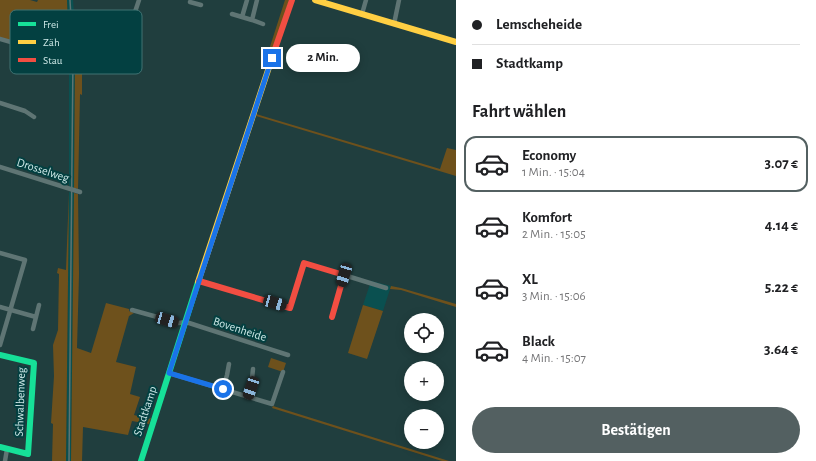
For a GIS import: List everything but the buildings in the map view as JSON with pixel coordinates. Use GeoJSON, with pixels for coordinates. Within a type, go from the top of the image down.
{"type":"FeatureCollection","features":[{"type":"Feature","properties":{"kind":"street"},"geometry":{"type":"LineString","coordinates":[[136,10],[138,0]]}},
{"type":"Feature","properties":{"kind":"street"},"geometry":{"type":"LineString","coordinates":[[184,0],[201,5]]}},
{"type":"Feature","properties":{"kind":"street"},"geometry":{"type":"LineString","coordinates":[[242,18],[247,0]]}},
{"type":"Feature","properties":{"kind":"street"},"geometry":{"type":"LineString","coordinates":[[252,20],[257,0]]}},
{"type":"Feature","properties":{"kind":"street","name":"Stadtkamp"},"geometry":{"type":"LineString","coordinates":[[141,461],[292,0]]}},
{"type":"Feature","properties":{"kind":"street"},"geometry":{"type":"LineString","coordinates":[[315,0],[456,42]]}},
{"type":"Feature","properties":{"kind":"street"},"geometry":{"type":"LineString","coordinates":[[362,14],[366,0]]}},
{"type":"Feature","properties":{"kind":"street"},"geometry":{"type":"LineString","coordinates":[[394,24],[399,0]]}},
{"type":"Feature","properties":{"kind":"street"},"geometry":{"type":"LineString","coordinates":[[232,14],[263,24]]}},
{"type":"Feature","properties":{"kind":"street"},"geometry":{"type":"LineString","coordinates":[[0,39],[10,42]]}},
{"type":"Feature","properties":{"kind":"street"},"geometry":{"type":"LineString","coordinates":[[0,103],[25,111],[34,117]]}},
{"type":"Feature","properties":{"kind":"street","name":"Drosselweg"},"geometry":{"type":"LineString","coordinates":[[0,166],[80,192]]}},
{"type":"Feature","properties":{"kind":"street"},"geometry":{"type":"LineString","coordinates":[[0,253],[25,260],[0,345]]}},
{"type":"Feature","properties":{"kind":"street"},"geometry":{"type":"LineString","coordinates":[[199,281],[290,308],[304,263],[386,288]]}},
{"type":"Feature","properties":{"kind":"street"},"geometry":{"type":"LineString","coordinates":[[332,317],[344,275]]}},
{"type":"Feature","properties":{"kind":"street"},"geometry":{"type":"LineString","coordinates":[[33,329],[39,305]]}},
{"type":"Feature","properties":{"kind":"street"},"geometry":{"type":"LineString","coordinates":[[0,307],[36,317]]}},
{"type":"Feature","properties":{"kind":"street"},"geometry":{"type":"LineString","coordinates":[[132,310],[179,323],[186,322]]}},
{"type":"Feature","properties":{"kind":"street","name":"Bovenheide"},"geometry":{"type":"LineString","coordinates":[[186,322],[288,355]]}},
{"type":"Feature","properties":{"kind":"street","name":"Schwalbenweg"},"geometry":{"type":"LineString","coordinates":[[0,355],[34,363],[28,454],[0,447]]}},
{"type":"Feature","properties":{"kind":"street"},"geometry":{"type":"LineString","coordinates":[[223,389],[229,364]]}},
{"type":"Feature","properties":{"kind":"street"},"geometry":{"type":"LineString","coordinates":[[248,397],[251,388],[253,369]]}},
{"type":"Feature","properties":{"kind":"street"},"geometry":{"type":"LineString","coordinates":[[169,373],[272,404],[283,372]]}},
{"type":"Feature","properties":{"kind":"street","name":"Schwalbenweg"},"geometry":{"type":"LineString","coordinates":[[5,461],[7,449]]}},
{"type":"Feature","properties":{"kind":"shaded area"},"geometry":{"type":"Polygon","coordinates":[[[0,0],[30,0],[37,2],[38,0],[67,0],[67,10],[10,10],[10,40],[0,37],[0,0]]]}},
{"type":"Feature","properties":{"kind":"shaded area"},"geometry":{"type":"Polygon","coordinates":[[[67,0],[73,0],[74,10],[67,10],[67,0]]]}},
{"type":"Feature","properties":{"kind":"shaded area"},"geometry":{"type":"Polygon","coordinates":[[[285,0],[289,0],[271,57],[267,56],[285,0]]]}},
{"type":"Feature","properties":{"kind":"shaded area"},"geometry":{"type":"Polygon","coordinates":[[[69,74],[75,74],[74,188],[69,186],[69,74]]]}},
{"type":"Feature","properties":{"kind":"shaded area"},"geometry":{"type":"Polygon","coordinates":[[[75,74],[82,74],[82,95],[80,94],[78,189],[74,188],[75,74]]]}},
{"type":"Feature","properties":{"kind":"shaded area"},"geometry":{"type":"Polygon","coordinates":[[[256,114],[440,169],[447,148],[456,150],[456,176],[256,116],[256,114]]]}},
{"type":"Feature","properties":{"kind":"shaded area"},"geometry":{"type":"Polygon","coordinates":[[[69,192],[74,193],[71,461],[66,461],[69,192]]]}},
{"type":"Feature","properties":{"kind":"shaded area"},"geometry":{"type":"Polygon","coordinates":[[[69,192],[66,461],[52,461],[53,424],[51,423],[54,376],[53,345],[58,330],[59,274],[57,273],[58,268],[66,270],[69,192]]]}},
{"type":"Feature","properties":{"kind":"shaded area"},"geometry":{"type":"Polygon","coordinates":[[[74,193],[78,194],[79,274],[77,348],[91,353],[106,303],[129,309],[129,311],[134,313],[129,316],[116,362],[136,367],[130,394],[140,397],[134,415],[148,419],[151,418],[149,424],[132,421],[128,435],[83,427],[82,461],[71,461],[74,193]]]}},
{"type":"Feature","properties":{"kind":"shaded area"},"geometry":{"type":"Polygon","coordinates":[[[371,281],[391,286],[383,311],[363,305],[371,281]]]}},
{"type":"Feature","properties":{"kind":"shaded area"},"geometry":{"type":"Polygon","coordinates":[[[391,286],[456,304],[456,307],[401,290],[390,289],[391,286]]]}},
{"type":"Feature","properties":{"kind":"shaded area"},"geometry":{"type":"Polygon","coordinates":[[[363,305],[383,311],[367,359],[348,353],[363,305]]]}},
{"type":"Feature","properties":{"kind":"shaded area"},"geometry":{"type":"Polygon","coordinates":[[[271,358],[286,363],[283,372],[268,367],[271,358]]]}},
{"type":"Feature","properties":{"kind":"shaded area"},"geometry":{"type":"Polygon","coordinates":[[[273,406],[404,447],[404,449],[411,449],[449,461],[442,461],[272,408],[273,406]]]}},
{"type":"Feature","properties":{"kind":"railway"},"geometry":{"type":"LineString","coordinates":[[70,0],[71,10]]}},
{"type":"Feature","properties":{"kind":"railway"},"geometry":{"type":"LineString","coordinates":[[69,461],[73,74]]}},
{"type":"Feature","properties":{"kind":"traffic: fast"},"geometry":{"type":"LineString","coordinates":[[141,461],[198,282]]}},
{"type":"Feature","properties":{"kind":"traffic: fast"},"geometry":{"type":"LineString","coordinates":[[0,355],[34,363],[28,454],[0,447]]}},
{"type":"Feature","properties":{"kind":"traffic: slow"},"geometry":{"type":"LineString","coordinates":[[315,0],[456,42]]}},
{"type":"Feature","properties":{"kind":"traffic: slow"},"geometry":{"type":"LineString","coordinates":[[198,282],[275,49]]}},
{"type":"Feature","properties":{"kind":"traffic: jam"},"geometry":{"type":"LineString","coordinates":[[275,49],[292,0]]}},
{"type":"Feature","properties":{"kind":"traffic: jam"},"geometry":{"type":"LineString","coordinates":[[199,281],[290,308],[304,263],[344,275],[332,317]]}},
{"type":"Feature","properties":{"kind":"route"},"geometry":{"type":"LineString","coordinates":[[223,389],[169,373],[272,58]]}}]}
